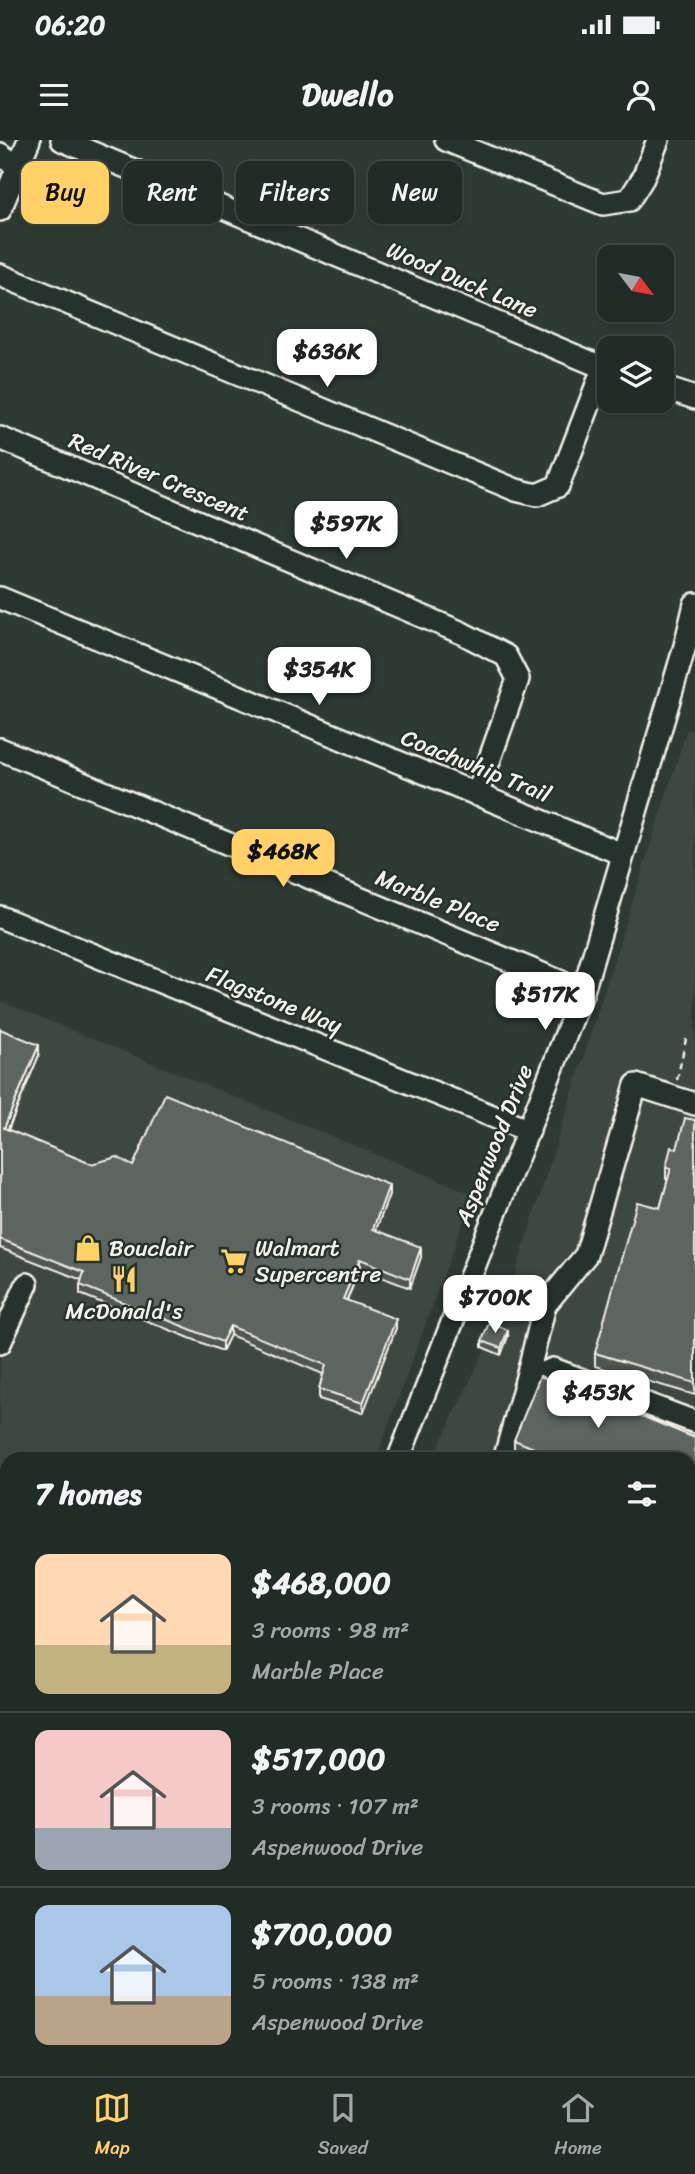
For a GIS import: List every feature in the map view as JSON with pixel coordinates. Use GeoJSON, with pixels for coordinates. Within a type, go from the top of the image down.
{"type":"FeatureCollection","features":[{"type":"Feature","properties":{"kind":"street"},"geometry":{"type":"LineString","coordinates":[[0,210],[29,140]]}},
{"type":"Feature","properties":{"kind":"street","name":"Wood Duck Lane"},"geometry":{"type":"LineString","coordinates":[[62,140],[597,366]]}},
{"type":"Feature","properties":{"kind":"street"},"geometry":{"type":"LineString","coordinates":[[446,140],[603,204],[629,200],[643,178],[658,140]]}},
{"type":"Feature","properties":{"kind":"street"},"geometry":{"type":"LineString","coordinates":[[0,154],[18,167]]}},
{"type":"Feature","properties":{"kind":"street"},"geometry":{"type":"LineString","coordinates":[[0,275],[516,490],[537,495],[558,486],[597,392]]}},
{"type":"Feature","properties":{"kind":"street"},"geometry":{"type":"LineString","coordinates":[[674,391],[695,398]]}},
{"type":"Feature","properties":{"kind":"street","name":"Red River Crescent"},"geometry":{"type":"LineString","coordinates":[[0,439],[462,633],[506,656],[519,679],[477,795]]}},
{"type":"Feature","properties":{"kind":"street","name":"Coachwhip Trail"},"geometry":{"type":"LineString","coordinates":[[0,598],[622,854]]}},
{"type":"Feature","properties":{"kind":"street","name":"Aspenwood Drive"},"geometry":{"type":"LineString","coordinates":[[401,1452],[583,991],[620,871],[622,854],[690,648],[695,604]]}},
{"type":"Feature","properties":{"kind":"street","name":"Marble Place"},"geometry":{"type":"LineString","coordinates":[[0,749],[583,991]]}},
{"type":"Feature","properties":{"kind":"street","name":"Flagstone Way"},"geometry":{"type":"LineString","coordinates":[[0,917],[529,1131]]}},
{"type":"Feature","properties":{"kind":"street"},"geometry":{"type":"LineString","coordinates":[[505,1452],[545,1305],[586,1255],[636,1085],[695,1104]]}},
{"type":"Feature","properties":{"kind":"street"},"geometry":{"type":"LineString","coordinates":[[0,1343],[27,1284]]}},
{"type":"Feature","properties":{"kind":"street"},"geometry":{"type":"LineString","coordinates":[[526,1381],[553,1369],[695,1422]]}},
{"type":"Feature","properties":{"kind":"path"},"geometry":{"type":"LineString","coordinates":[[674,1097],[685,1039]]}},
{"type":"Feature","properties":{"kind":"shaded area"},"geometry":{"type":"Polygon","coordinates":[[[687,729],[695,732],[695,1452],[436,1452],[503,1312],[687,729]]]}},
{"type":"Feature","properties":{"kind":"shaded area"},"geometry":{"type":"Polygon","coordinates":[[[0,1001],[473,1194],[379,1452],[0,1452],[0,1001]]]}},
{"type":"Feature","properties":{"kind":"building"},"geometry":{"type":"Polygon","coordinates":[[[0,1029],[39,1045],[4,1128],[91,1164],[117,1157],[133,1166],[165,1094],[389,1185],[373,1229],[421,1247],[410,1279],[360,1259],[343,1299],[396,1319],[363,1403],[319,1389],[326,1365],[230,1326],[222,1342],[80,1285],[84,1272],[0,1239],[0,1029]]]}},
{"type":"Feature","properties":{"kind":"building"},"geometry":{"type":"Polygon","coordinates":[[[685,1118],[695,1120],[695,1383],[595,1353],[637,1202],[660,1208],[671,1168],[666,1167],[671,1147],[677,1149],[685,1118]]]}},
{"type":"Feature","properties":{"kind":"building"},"geometry":{"type":"Polygon","coordinates":[[[489,1322],[508,1330],[501,1348],[482,1341],[489,1322]]]}},
{"type":"Feature","properties":{"kind":"building"},"geometry":{"type":"Polygon","coordinates":[[[540,1376],[560,1384],[563,1379],[585,1388],[583,1392],[695,1438],[695,1452],[543,1452],[514,1440],[540,1376]]]}},
{"type":"Feature","properties":{"kind":"place","name":"Bouclair"},"geometry":{"type":"Point","coordinates":[88,1248]}},
{"type":"Feature","properties":{"kind":"place","name":"Walmart Supercentre"},"geometry":{"type":"Point","coordinates":[234,1261]}},
{"type":"Feature","properties":{"kind":"place","name":"McDonald's"},"geometry":{"type":"Point","coordinates":[124,1279]}}]}
